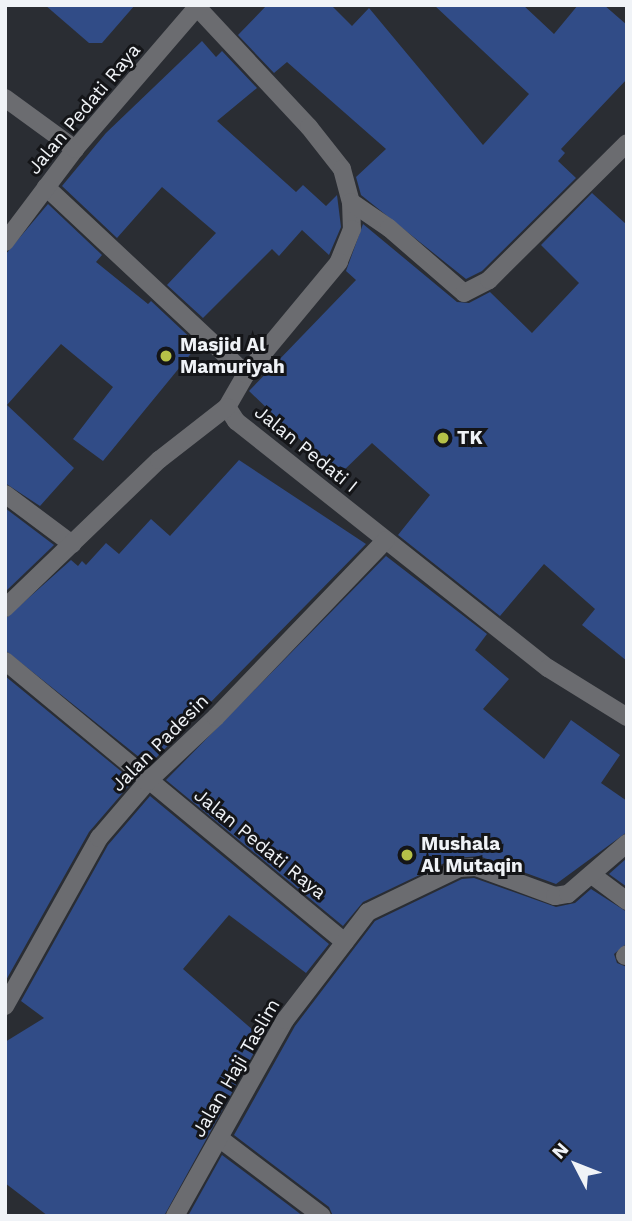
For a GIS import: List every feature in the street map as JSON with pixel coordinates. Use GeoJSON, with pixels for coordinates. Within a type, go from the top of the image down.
{"type":"FeatureCollection","features":[{"type":"Feature","properties":{"kind":"street","name":"Jalan Pedati Raya"},"geometry":{"type":"LineString","coordinates":[[5,242],[75,149],[198,6]]}},
{"type":"Feature","properties":{"kind":"street","name":"Jalan Pedati I"},"geometry":{"type":"LineString","coordinates":[[198,6],[309,127],[342,169],[351,202],[352,229],[339,262],[246,374],[227,407],[236,421],[548,668],[627,717]]}},
{"type":"Feature","properties":{"kind":"street"},"geometry":{"type":"LineString","coordinates":[[5,98],[75,149]]}},
{"type":"Feature","properties":{"kind":"street"},"geometry":{"type":"LineString","coordinates":[[351,202],[389,228],[464,293],[489,280],[627,143]]}},
{"type":"Feature","properties":{"kind":"street"},"geometry":{"type":"LineString","coordinates":[[46,187],[246,374]]}},
{"type":"Feature","properties":{"kind":"street"},"geometry":{"type":"LineString","coordinates":[[5,608],[159,460],[227,407]]}},
{"type":"Feature","properties":{"kind":"street"},"geometry":{"type":"LineString","coordinates":[[5,494],[72,544]]}},
{"type":"Feature","properties":{"kind":"street","name":"Jalan Padesin"},"geometry":{"type":"LineString","coordinates":[[5,1006],[99,838],[147,782],[241,692],[386,540]]}},
{"type":"Feature","properties":{"kind":"street","name":"Jalan Pedati Raya"},"geometry":{"type":"LineString","coordinates":[[5,661],[147,782],[345,942]]}},
{"type":"Feature","properties":{"kind":"street","name":"Jalan Haji Taslim"},"geometry":{"type":"LineString","coordinates":[[174,1216],[285,1020],[368,912],[459,868],[476,867],[555,896],[568,894],[627,843]]}},
{"type":"Feature","properties":{"kind":"street"},"geometry":{"type":"LineString","coordinates":[[592,875],[627,901]]}},
{"type":"Feature","properties":{"kind":"street"},"geometry":{"type":"LineString","coordinates":[[219,1138],[322,1216]]}},
{"type":"Feature","properties":{"kind":"building"},"geometry":{"type":"Polygon","coordinates":[[[45,5],[135,5],[102,43],[89,43],[45,5]]]}},
{"type":"Feature","properties":{"kind":"building"},"geometry":{"type":"Polygon","coordinates":[[[267,5],[331,5],[352,26],[369,8],[483,145],[529,94],[434,5],[523,5],[554,34],[578,5],[604,5],[627,25],[627,79],[561,149],[565,153],[558,161],[576,178],[482,271],[466,279],[361,195],[356,177],[386,149],[287,62],[274,73],[238,35],[267,5]]]}},
{"type":"Feature","properties":{"kind":"building"},"geometry":{"type":"Polygon","coordinates":[[[202,41],[216,57],[222,51],[257,88],[217,121],[296,192],[303,185],[326,206],[337,195],[341,227],[329,255],[302,230],[279,256],[272,249],[203,318],[167,285],[216,233],[162,187],[117,238],[62,186],[106,133],[202,41]]]}},
{"type":"Feature","properties":{"kind":"building"},"geometry":{"type":"Polygon","coordinates":[[[592,193],[627,225],[627,661],[582,625],[595,609],[544,564],[500,616],[398,535],[430,495],[372,443],[338,476],[249,391],[356,280],[346,271],[363,224],[457,302],[469,303],[490,292],[532,333],[579,283],[541,245],[592,193]]]}},
{"type":"Feature","properties":{"kind":"building"},"geometry":{"type":"Polygon","coordinates":[[[48,204],[102,255],[96,262],[148,304],[151,301],[198,345],[103,461],[73,439],[113,387],[61,344],[7,405],[74,468],[40,506],[5,483],[5,255],[48,204]]]}},
{"type":"Feature","properties":{"kind":"building"},"geometry":{"type":"Polygon","coordinates":[[[239,460],[366,544],[149,765],[5,650],[5,619],[71,560],[78,566],[82,561],[86,565],[106,543],[119,554],[151,519],[170,536],[239,460]]]}},
{"type":"Feature","properties":{"kind":"building"},"geometry":{"type":"Polygon","coordinates":[[[5,508],[54,545],[5,592],[5,508]]]}},
{"type":"Feature","properties":{"kind":"building"},"geometry":{"type":"Polygon","coordinates":[[[386,556],[487,634],[475,650],[509,679],[483,709],[544,759],[571,720],[620,755],[601,783],[627,801],[627,832],[556,884],[479,856],[455,858],[363,902],[343,926],[166,780],[386,556]]]}},
{"type":"Feature","properties":{"kind":"building"},"geometry":{"type":"Polygon","coordinates":[[[5,676],[133,781],[89,832],[5,982],[5,676]]]}},
{"type":"Feature","properties":{"kind":"building"},"geometry":{"type":"Polygon","coordinates":[[[150,796],[329,944],[306,973],[229,915],[183,969],[262,1038],[164,1216],[48,1216],[5,1183],[5,1042],[44,1018],[21,1001],[108,845],[150,796]]]}},
{"type":"Feature","properties":{"kind":"building"},"geometry":{"type":"Polygon","coordinates":[[[627,858],[627,887],[609,874],[627,858]]]}},
{"type":"Feature","properties":{"kind":"building"},"geometry":{"type":"Polygon","coordinates":[[[474,878],[556,907],[575,903],[591,889],[627,912],[627,943],[614,954],[617,963],[627,967],[627,1216],[333,1216],[329,1207],[234,1135],[295,1026],[375,921],[462,879],[474,878]]]}},
{"type":"Feature","properties":{"kind":"building"},"geometry":{"type":"Polygon","coordinates":[[[222,1155],[303,1216],[188,1216],[222,1155]]]}},
{"type":"Feature","properties":{"kind":"place","name":"Masjid Al Mamuriyah"},"geometry":{"type":"Point","coordinates":[166,356]}},
{"type":"Feature","properties":{"kind":"place","name":"TK"},"geometry":{"type":"Point","coordinates":[443,438]}},
{"type":"Feature","properties":{"kind":"place","name":"Mushala Al Mutaqin"},"geometry":{"type":"Point","coordinates":[407,855]}}]}
